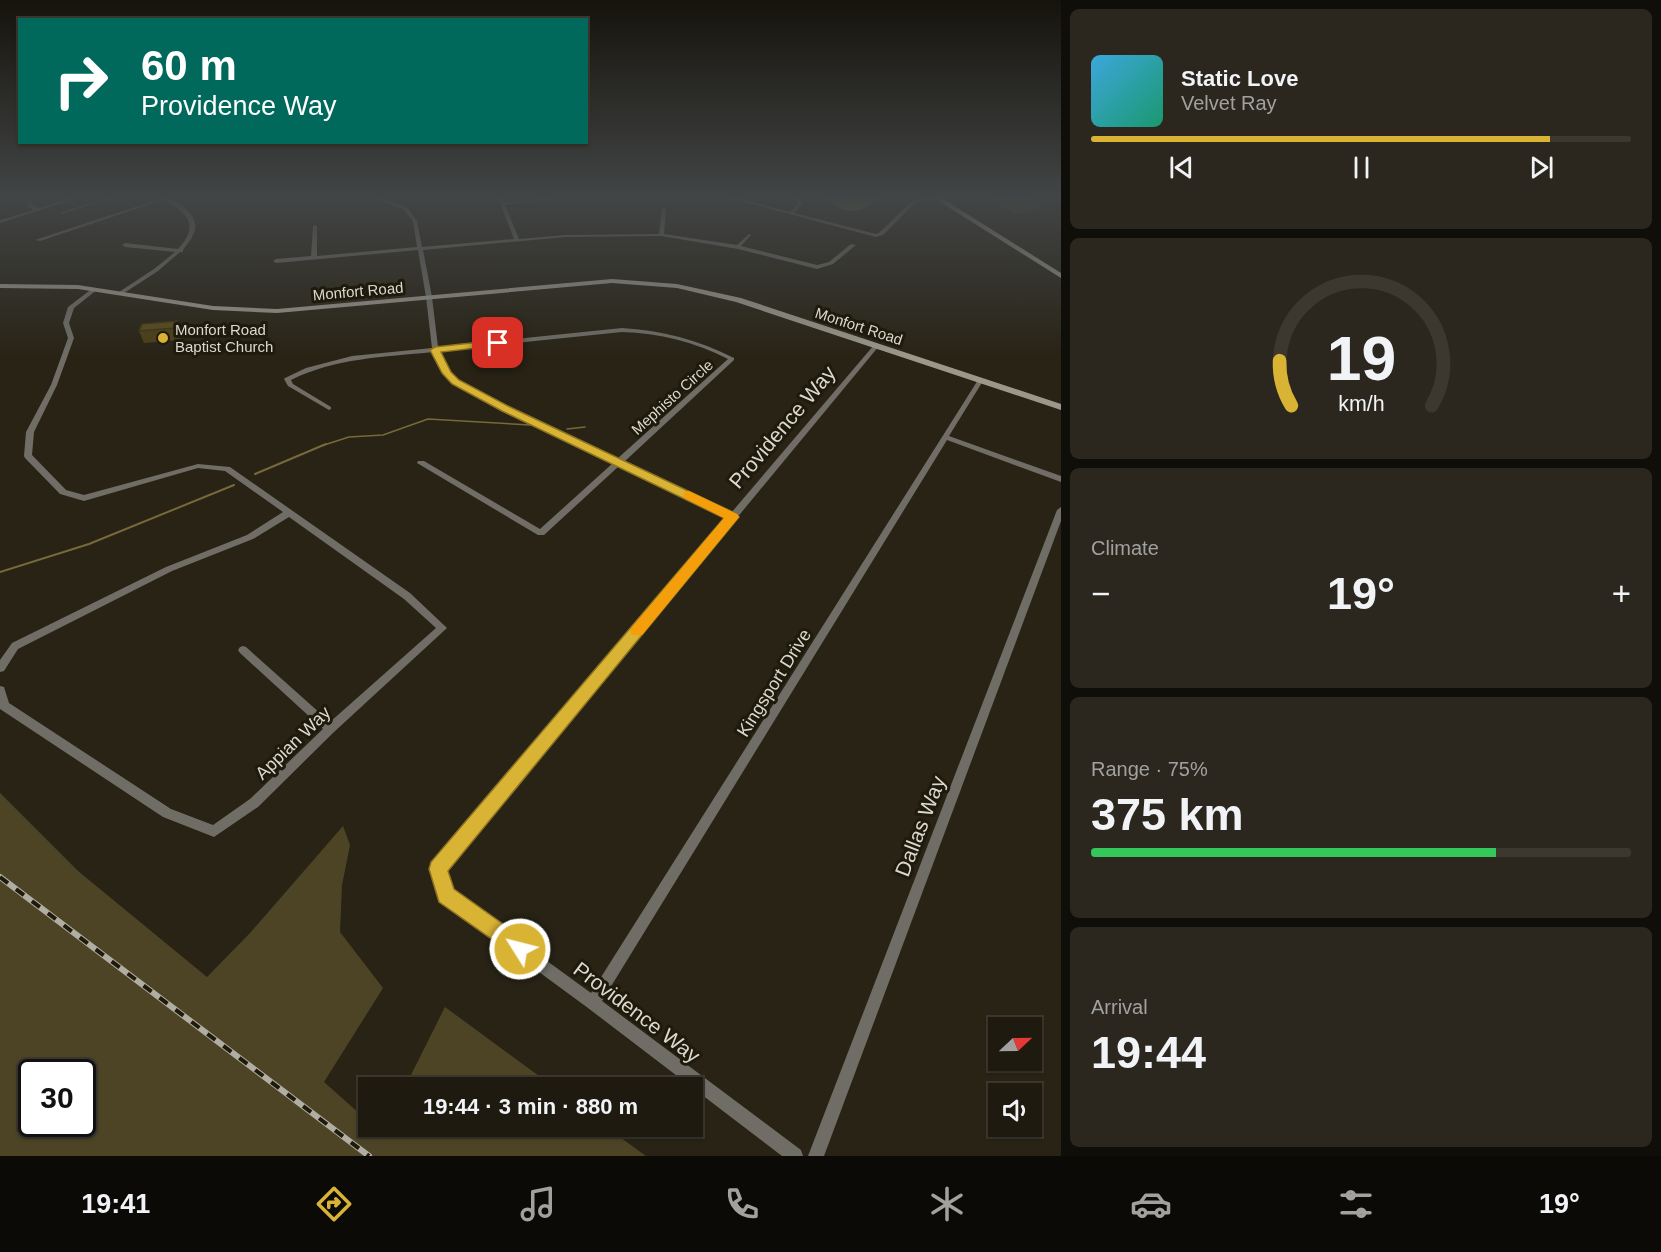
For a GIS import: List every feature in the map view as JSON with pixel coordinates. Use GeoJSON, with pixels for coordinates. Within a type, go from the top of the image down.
{"type":"FeatureCollection","features":[{"type":"Feature","properties":{"kind":"street"},"geometry":{"type":"LineString","coordinates":[[162,249],[181,251]]}},
{"type":"Feature","properties":{"kind":"street"},"geometry":{"type":"LineString","coordinates":[[315,249],[315,258]]}},
{"type":"Feature","properties":{"kind":"street"},"geometry":{"type":"LineString","coordinates":[[276,261],[420,249],[429,297],[435,350],[447,373],[455,382],[506,409],[620,461],[732,517]]}},
{"type":"Feature","properties":{"kind":"street"},"geometry":{"type":"LineString","coordinates":[[749,249],[817,267],[831,263],[848,249]]}},
{"type":"Feature","properties":{"kind":"street"},"geometry":{"type":"LineString","coordinates":[[1019,249],[1061,276]]}},
{"type":"Feature","properties":{"kind":"street"},"geometry":{"type":"LineString","coordinates":[[1025,249],[1061,270]]}},
{"type":"Feature","properties":{"kind":"street"},"geometry":{"type":"LineString","coordinates":[[119,294],[181,251]]}},
{"type":"Feature","properties":{"kind":"street","name":"Monfort Road"},"geometry":{"type":"LineString","coordinates":[[0,286],[46,285],[213,308],[277,311],[612,281],[642,282],[698,289],[722,296],[1061,407]]}},
{"type":"Feature","properties":{"kind":"street","name":"Appian Way"},"geometry":{"type":"LineString","coordinates":[[0,690],[4,706],[167,813],[214,831],[254,803],[330,729],[413,657],[442,628],[407,596],[227,470],[198,466],[84,498],[63,492],[28,456],[30,432],[54,385],[70,338],[66,323],[71,307],[95,290]]}},
{"type":"Feature","properties":{"kind":"street","name":"Mephisto Circle"},"geometry":{"type":"LineString","coordinates":[[329,408],[290,385],[287,379],[308,369],[335,361],[622,330],[644,330],[670,336],[732,359],[541,533],[421,463]]}},
{"type":"Feature","properties":{"kind":"street","name":"Providence Way"},"geometry":{"type":"LineString","coordinates":[[795,1156],[594,1003],[446,895],[438,869],[876,346]]}},
{"type":"Feature","properties":{"kind":"street","name":"Kingsport Drive"},"geometry":{"type":"LineString","coordinates":[[594,1003],[947,438],[980,381]]}},
{"type":"Feature","properties":{"kind":"street"},"geometry":{"type":"LineString","coordinates":[[947,438],[1061,479]]}},
{"type":"Feature","properties":{"kind":"street","name":"Dallas Way"},"geometry":{"type":"LineString","coordinates":[[816,1156],[1061,510]]}},
{"type":"Feature","properties":{"kind":"street"},"geometry":{"type":"LineString","coordinates":[[0,668],[15,646],[169,569],[250,537],[288,513]]}},
{"type":"Feature","properties":{"kind":"street"},"geometry":{"type":"LineString","coordinates":[[243,650],[330,729]]}},
{"type":"Feature","properties":{"kind":"shaded area"},"geometry":{"type":"Polygon","coordinates":[[[0,793],[78,871],[207,977],[250,933],[343,826],[350,845],[342,885],[340,932],[383,988],[324,1082],[358,1112],[358,1137],[620,1137],[646,1156],[0,1156],[0,793]]]}},
{"type":"Feature","properties":{"kind":"shaded area"},"geometry":{"type":"Polygon","coordinates":[[[445,1007],[540,1077],[410,1077],[445,1007]]]}},
{"type":"Feature","properties":{"kind":"building"},"geometry":{"type":"Polygon","coordinates":[[[177,321],[175,328],[139,331],[142,324],[177,321]]]}},
{"type":"Feature","properties":{"kind":"waterway"},"geometry":{"type":"LineString","coordinates":[[322,446],[349,437],[383,435],[428,419],[530,425]]}},
{"type":"Feature","properties":{"kind":"waterway"},"geometry":{"type":"LineString","coordinates":[[567,429],[585,427]]}},
{"type":"Feature","properties":{"kind":"waterway"},"geometry":{"type":"LineString","coordinates":[[322,446],[326,444]]}},
{"type":"Feature","properties":{"kind":"waterway"},"geometry":{"type":"LineString","coordinates":[[255,474],[322,446]]}},
{"type":"Feature","properties":{"kind":"waterway"},"geometry":{"type":"LineString","coordinates":[[0,572],[89,544],[234,485]]}},
{"type":"Feature","properties":{"kind":"railway"},"geometry":{"type":"LineString","coordinates":[[0,877],[369,1156]]}},
{"type":"Feature","properties":{"kind":"slow traffic"},"geometry":{"type":"LineString","coordinates":[[637,631],[732,517],[689,495]]}},
{"type":"Feature","properties":{"kind":"place","name":"Monfort Road Baptist Church"},"geometry":{"type":"Point","coordinates":[163,338]}},
{"type":"Feature","properties":{"kind":"route"},"geometry":{"type":"LineString","coordinates":[[498,343],[435,350],[447,373],[455,382],[506,409],[620,461],[732,517],[438,869],[446,895],[520,949]]}}]}
